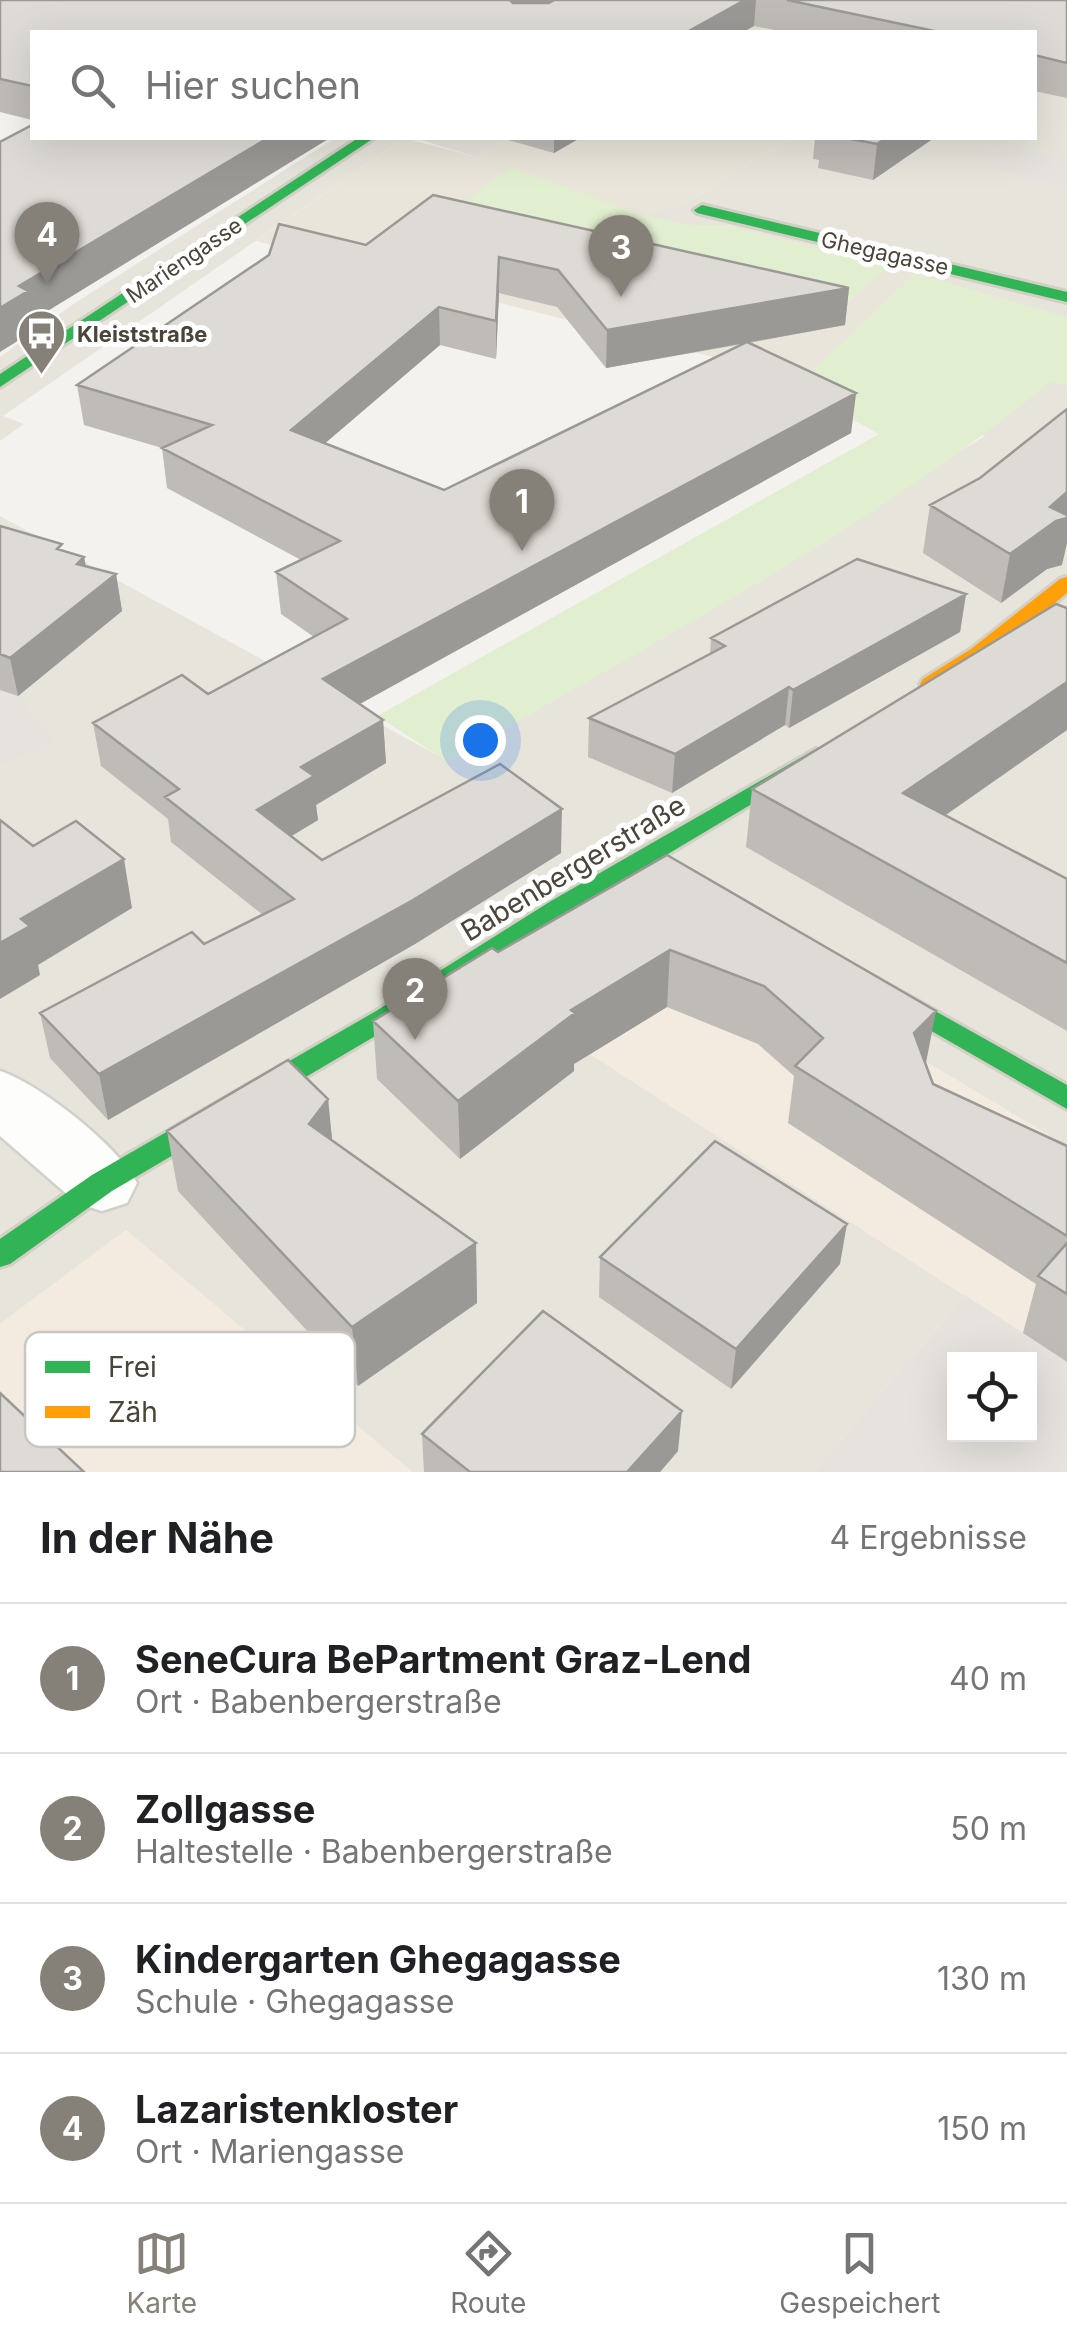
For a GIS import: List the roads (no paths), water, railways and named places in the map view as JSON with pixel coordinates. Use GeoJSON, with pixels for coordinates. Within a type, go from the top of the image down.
{"type":"FeatureCollection","features":[{"type":"Feature","properties":{"kind":"street","name":"Mariengasse"},"geometry":{"type":"LineString","coordinates":[[0,382],[365,140]]}},
{"type":"Feature","properties":{"kind":"street","name":"Ghegagasse"},"geometry":{"type":"LineString","coordinates":[[702,210],[1067,297]]}},
{"type":"Feature","properties":{"kind":"street"},"geometry":{"type":"LineString","coordinates":[[914,694],[979,654],[1067,584]]}},
{"type":"Feature","properties":{"kind":"street","name":"Babenbergerstraße"},"geometry":{"type":"LineString","coordinates":[[0,1255],[102,1183],[659,860],[833,745]]}},
{"type":"Feature","properties":{"kind":"street"},"geometry":{"type":"LineString","coordinates":[[849,971],[1067,1098]]}},
{"type":"Feature","properties":{"kind":"street"},"geometry":{"type":"LineString","coordinates":[[0,1097],[102,1183]]}},
{"type":"Feature","properties":{"kind":"place","name":"Lazaristenkloster"},"geometry":{"type":"Point","coordinates":[47,284]}},
{"type":"Feature","properties":{"kind":"place","name":"Kindergarten Ghegagasse"},"geometry":{"type":"Point","coordinates":[621,297]}},
{"type":"Feature","properties":{"kind":"place","name":"Kleiststraße"},"geometry":{"type":"Point","coordinates":[42,376]}},
{"type":"Feature","properties":{"kind":"place","name":"SeneCura BePartment Graz-Lend"},"geometry":{"type":"Point","coordinates":[522,551]}},
{"type":"Feature","properties":{"kind":"place","name":"Zollgasse"},"geometry":{"type":"Point","coordinates":[415,1040]}}]}
